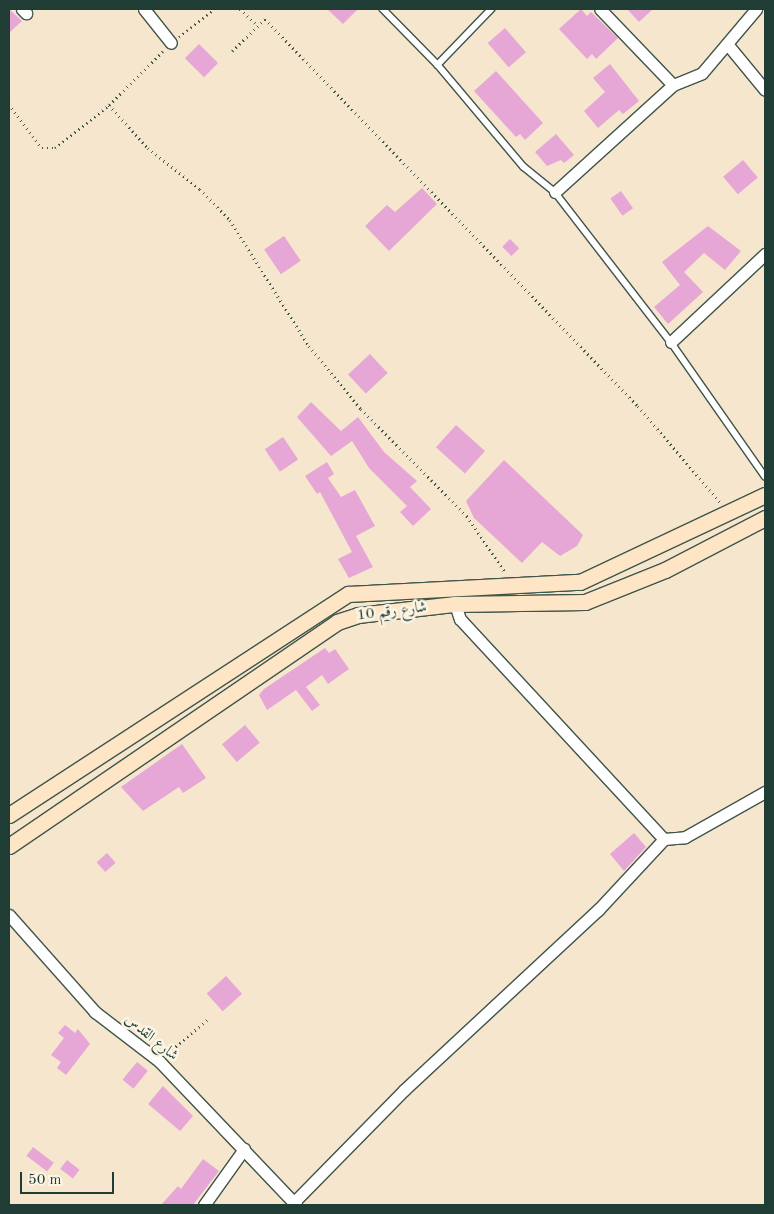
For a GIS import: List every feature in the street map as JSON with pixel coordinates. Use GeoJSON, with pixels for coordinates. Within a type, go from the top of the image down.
{"type":"FeatureCollection","features":[{"type":"Feature","properties":{"kind":"main road","name":"شارع رقم 10"},"geometry":{"type":"LineString","coordinates":[[9,816],[348,594],[580,582],[765,495]]}},
{"type":"Feature","properties":{"kind":"main road","name":"شارع رقم 10"},"geometry":{"type":"LineString","coordinates":[[9,846],[337,622],[358,615],[455,604],[585,602],[665,570],[765,518]]}},
{"type":"Feature","properties":{"kind":"street"},"geometry":{"type":"LineString","coordinates":[[144,9],[171,43]]}},
{"type":"Feature","properties":{"kind":"street"},"geometry":{"type":"LineString","coordinates":[[600,9],[673,85]]}},
{"type":"Feature","properties":{"kind":"street"},"geometry":{"type":"LineString","coordinates":[[556,192],[673,85],[702,73],[728,45],[756,9]]}},
{"type":"Feature","properties":{"kind":"street"},"geometry":{"type":"LineString","coordinates":[[728,45],[765,90]]}},
{"type":"Feature","properties":{"kind":"street"},"geometry":{"type":"LineString","coordinates":[[671,342],[765,254]]}},
{"type":"Feature","properties":{"kind":"street"},"geometry":{"type":"LineString","coordinates":[[455,604],[468,628],[664,839]]}},
{"type":"Feature","properties":{"kind":"street"},"geometry":{"type":"LineString","coordinates":[[295,1203],[404,1090],[598,910],[664,839],[684,837],[765,792]]}},
{"type":"Feature","properties":{"kind":"street","name":"شارع القدس"},"geometry":{"type":"LineString","coordinates":[[9,915],[95,1012],[160,1061],[295,1203]]}},
{"type":"Feature","properties":{"kind":"street"},"geometry":{"type":"LineString","coordinates":[[204,1205],[244,1148]]}},
{"type":"Feature","properties":{"kind":"lane"},"geometry":{"type":"LineString","coordinates":[[383,9],[438,65],[524,168],[556,192],[671,342],[765,476]]}},
{"type":"Feature","properties":{"kind":"lane"},"geometry":{"type":"LineString","coordinates":[[438,65],[492,9]]}},
{"type":"Feature","properties":{"kind":"path"},"geometry":{"type":"LineString","coordinates":[[9,104],[42,148],[55,148],[109,105],[171,43],[214,9]]}},
{"type":"Feature","properties":{"kind":"path"},"geometry":{"type":"LineString","coordinates":[[240,9],[257,25]]}},
{"type":"Feature","properties":{"kind":"path"},"geometry":{"type":"LineString","coordinates":[[232,51],[265,19],[505,265],[638,406],[729,513]]}},
{"type":"Feature","properties":{"kind":"path"},"geometry":{"type":"LineString","coordinates":[[109,105],[148,148],[230,220],[309,346],[361,409],[467,516],[514,586]]}},
{"type":"Feature","properties":{"kind":"path"},"geometry":{"type":"LineString","coordinates":[[160,1061],[209,1018]]}},
{"type":"Feature","properties":{"kind":"building"},"geometry":{"type":"Polygon","coordinates":[[[9,9],[22,21],[9,33],[9,9]]]}},
{"type":"Feature","properties":{"kind":"building"},"geometry":{"type":"Polygon","coordinates":[[[327,9],[358,9],[343,24],[327,9]]]}},
{"type":"Feature","properties":{"kind":"building"},"geometry":{"type":"Polygon","coordinates":[[[581,9],[587,16],[591,12],[618,38],[596,59],[592,54],[587,59],[559,29],[581,9]]]}},
{"type":"Feature","properties":{"kind":"building"},"geometry":{"type":"Polygon","coordinates":[[[627,9],[653,9],[639,22],[627,9]]]}},
{"type":"Feature","properties":{"kind":"building"},"geometry":{"type":"Polygon","coordinates":[[[505,28],[526,52],[509,67],[488,43],[505,28]]]}},
{"type":"Feature","properties":{"kind":"building"},"geometry":{"type":"Polygon","coordinates":[[[199,44],[218,63],[204,77],[185,58],[199,44]]]}},
{"type":"Feature","properties":{"kind":"building"},"geometry":{"type":"Polygon","coordinates":[[[610,64],[639,101],[623,114],[619,110],[598,128],[584,111],[605,92],[593,78],[610,64]]]}},
{"type":"Feature","properties":{"kind":"building"},"geometry":{"type":"Polygon","coordinates":[[[496,71],[543,123],[525,140],[520,134],[516,137],[474,91],[496,71]]]}},
{"type":"Feature","properties":{"kind":"building"},"geometry":{"type":"Polygon","coordinates":[[[556,134],[574,155],[564,163],[561,160],[547,166],[535,152],[556,134]]]}},
{"type":"Feature","properties":{"kind":"building"},"geometry":{"type":"Polygon","coordinates":[[[743,160],[758,178],[738,194],[723,177],[743,160]]]}},
{"type":"Feature","properties":{"kind":"building"},"geometry":{"type":"Polygon","coordinates":[[[422,188],[437,204],[389,251],[365,226],[387,205],[395,212],[422,188]]]}},
{"type":"Feature","properties":{"kind":"building"},"geometry":{"type":"Polygon","coordinates":[[[621,191],[633,208],[622,216],[610,198],[621,191]]]}},
{"type":"Feature","properties":{"kind":"building"},"geometry":{"type":"Polygon","coordinates":[[[708,226],[741,251],[725,270],[704,253],[684,272],[703,292],[668,324],[654,307],[680,285],[662,262],[708,226]]]}},
{"type":"Feature","properties":{"kind":"building"},"geometry":{"type":"Polygon","coordinates":[[[284,236],[301,261],[281,274],[264,249],[284,236]]]}},
{"type":"Feature","properties":{"kind":"building"},"geometry":{"type":"Polygon","coordinates":[[[510,239],[519,248],[511,256],[502,247],[510,239]]]}},
{"type":"Feature","properties":{"kind":"building"},"geometry":{"type":"Polygon","coordinates":[[[370,354],[388,373],[366,393],[348,374],[370,354]]]}},
{"type":"Feature","properties":{"kind":"building"},"geometry":{"type":"Polygon","coordinates":[[[311,402],[341,431],[358,417],[384,452],[417,481],[410,487],[431,509],[413,526],[400,512],[407,506],[369,468],[352,441],[331,456],[297,417],[311,402]]]}},
{"type":"Feature","properties":{"kind":"building"},"geometry":{"type":"Polygon","coordinates":[[[456,425],[485,451],[465,473],[436,447],[456,425]]]}},
{"type":"Feature","properties":{"kind":"building"},"geometry":{"type":"Polygon","coordinates":[[[283,437],[298,459],[280,472],[265,449],[283,437]]]}},
{"type":"Feature","properties":{"kind":"building"},"geometry":{"type":"Polygon","coordinates":[[[504,460],[583,535],[577,546],[560,556],[542,542],[522,563],[474,518],[466,501],[504,460]]]}},
{"type":"Feature","properties":{"kind":"building"},"geometry":{"type":"Polygon","coordinates":[[[327,462],[334,474],[328,478],[341,497],[355,490],[375,526],[356,536],[373,567],[349,578],[338,559],[352,552],[320,492],[317,494],[305,476],[327,462]]]}},
{"type":"Feature","properties":{"kind":"building"},"geometry":{"type":"Polygon","coordinates":[[[325,648],[329,653],[335,649],[349,669],[328,684],[322,675],[306,687],[320,705],[312,711],[296,690],[267,710],[259,695],[264,689],[325,648]]]}},
{"type":"Feature","properties":{"kind":"building"},"geometry":{"type":"Polygon","coordinates":[[[245,725],[260,743],[237,762],[222,744],[245,725]]]}},
{"type":"Feature","properties":{"kind":"building"},"geometry":{"type":"Polygon","coordinates":[[[182,744],[206,778],[183,793],[179,787],[143,811],[121,787],[182,744]]]}},
{"type":"Feature","properties":{"kind":"building"},"geometry":{"type":"Polygon","coordinates":[[[634,833],[646,847],[624,871],[610,854],[634,833]]]}},
{"type":"Feature","properties":{"kind":"building"},"geometry":{"type":"Polygon","coordinates":[[[107,853],[116,863],[105,872],[97,862],[107,853]]]}},
{"type":"Feature","properties":{"kind":"building"},"geometry":{"type":"Polygon","coordinates":[[[226,976],[242,994],[223,1011],[207,993],[226,976]]]}},
{"type":"Feature","properties":{"kind":"building"},"geometry":{"type":"Polygon","coordinates":[[[65,1025],[75,1033],[78,1029],[90,1044],[66,1075],[57,1068],[61,1062],[51,1055],[64,1038],[58,1033],[65,1025]]]}},
{"type":"Feature","properties":{"kind":"building"},"geometry":{"type":"Polygon","coordinates":[[[137,1062],[148,1071],[133,1089],[123,1080],[137,1062]]]}},
{"type":"Feature","properties":{"kind":"building"},"geometry":{"type":"Polygon","coordinates":[[[163,1086],[193,1116],[180,1131],[148,1104],[163,1086]]]}},
{"type":"Feature","properties":{"kind":"building"},"geometry":{"type":"Polygon","coordinates":[[[33,1147],[54,1163],[47,1171],[26,1156],[33,1147]]]}},
{"type":"Feature","properties":{"kind":"building"},"geometry":{"type":"Polygon","coordinates":[[[203,1159],[219,1171],[193,1205],[161,1205],[178,1186],[181,1189],[203,1159]]]}},
{"type":"Feature","properties":{"kind":"building"},"geometry":{"type":"Polygon","coordinates":[[[67,1160],[80,1170],[73,1179],[60,1169],[67,1160]]]}}]}
